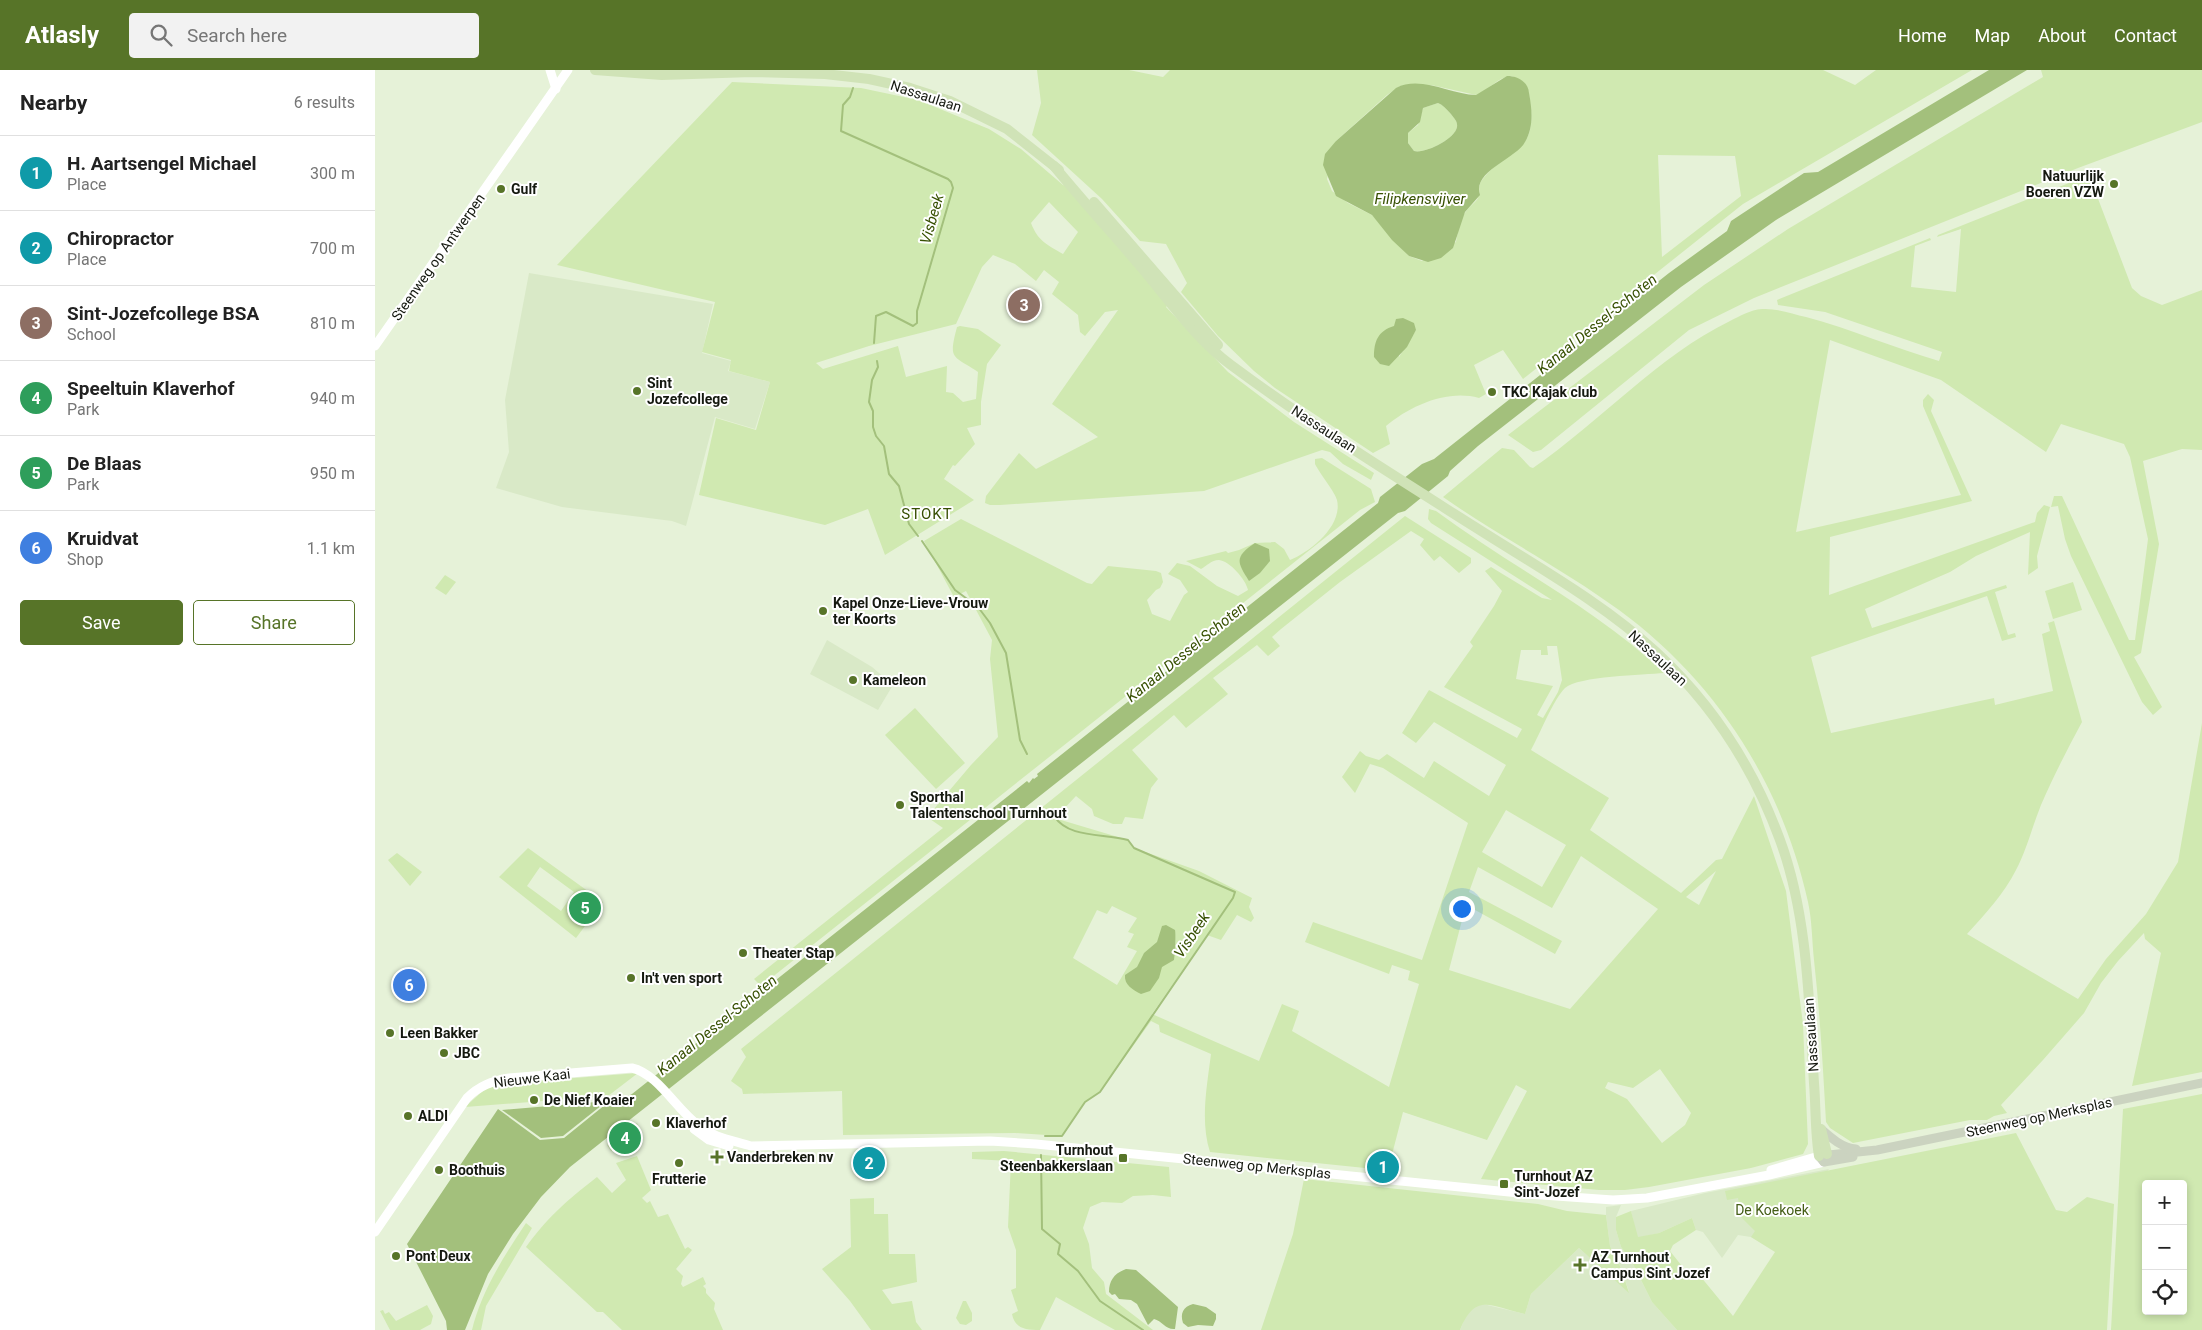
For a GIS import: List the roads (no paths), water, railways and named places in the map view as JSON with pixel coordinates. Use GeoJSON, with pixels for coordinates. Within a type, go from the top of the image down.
{"type":"FeatureCollection","features":[{"type":"Feature","properties":{"kind":"main road","name":"Nassaulaan"},"geometry":{"type":"LineString","coordinates":[[595,70],[680,76],[750,71],[825,74],[869,79],[911,88],[950,101],[1007,129],[1070,178],[1103,211],[1247,375],[1385,469],[1595,605],[1655,652],[1704,704],[1739,754],[1759,789],[1775,826],[1793,885],[1806,974],[1817,1143],[1824,1157]]}},
{"type":"Feature","properties":{"kind":"main road","name":"Steenweg op Merksplas"},"geometry":{"type":"LineString","coordinates":[[1881,1150],[2202,1083]]}},
{"type":"Feature","properties":{"kind":"main road","name":"Nassaulaan"},"geometry":{"type":"LineString","coordinates":[[1816,1114],[1821,1129],[1824,1157]]}},
{"type":"Feature","properties":{"kind":"main road"},"geometry":{"type":"LineString","coordinates":[[1821,1129],[1849,1149],[1881,1150]]}},
{"type":"Feature","properties":{"kind":"main road"},"geometry":{"type":"LineString","coordinates":[[1824,1157],[1881,1150]]}},
{"type":"Feature","properties":{"kind":"street"},"geometry":{"type":"LineString","coordinates":[[550,70],[556,89]]}},
{"type":"Feature","properties":{"kind":"street","name":"Steenweg op Antwerpen"},"geometry":{"type":"LineString","coordinates":[[375,346],[568,70]]}},
{"type":"Feature","properties":{"kind":"street","name":"Nieuwe Kaai"},"geometry":{"type":"LineString","coordinates":[[375,1232],[467,1098],[483,1085],[493,1081],[525,1077],[632,1068],[643,1071]]}},
{"type":"Feature","properties":{"kind":"street","name":"Steenweg op Merksplas"},"geometry":{"type":"LineString","coordinates":[[643,1071],[652,1078],[666,1095],[674,1111],[705,1138],[731,1147],[990,1141],[1036,1144],[1528,1194],[1613,1200],[1647,1198],[1760,1176],[1824,1157]]}},
{"type":"Feature","properties":{"kind":"street"},"geometry":{"type":"LineString","coordinates":[[1807,1158],[1817,1143]]}},
{"type":"Feature","properties":{"kind":"street","name":"Steenweg op Merksplas"},"geometry":{"type":"LineString","coordinates":[[1760,1176],[1770,1170],[1807,1158],[1824,1157]]}},
{"type":"Feature","properties":{"kind":"water"},"geometry":{"type":"Polygon","coordinates":[[[1989,70],[2027,70],[1776,220],[1681,287],[1478,446],[1450,471],[1448,476],[1405,511],[1398,513],[570,1167],[541,1197],[513,1234],[488,1274],[465,1330],[447,1330],[446,1321],[407,1244],[498,1109],[540,1140],[564,1138],[611,1100],[622,1099],[632,1094],[1027,781],[1029,783],[1038,776],[1037,774],[1378,503],[1380,497],[1422,464],[1434,459],[1669,273],[1727,231],[1731,221],[1804,173],[1818,172],[1989,70]]]}},
{"type":"Feature","properties":{"kind":"water","name":"Filipkensvijver"},"geometry":{"type":"Polygon","coordinates":[[[1507,76],[1515,77],[1524,82],[1527,85],[1531,105],[1531,124],[1528,136],[1520,148],[1488,172],[1482,179],[1479,187],[1480,195],[1465,212],[1453,248],[1441,258],[1428,262],[1409,256],[1392,240],[1372,215],[1336,196],[1323,165],[1325,154],[1336,141],[1396,88],[1416,84],[1476,95],[1507,76]],[[1438,103],[1423,108],[1420,122],[1408,133],[1408,143],[1414,151],[1425,150],[1439,145],[1455,132],[1457,127],[1456,121],[1438,103]]]}},
{"type":"Feature","properties":{"kind":"water"},"geometry":{"type":"Polygon","coordinates":[[[1403,318],[1414,323],[1416,330],[1407,347],[1389,366],[1380,364],[1374,357],[1378,337],[1384,331],[1394,326],[1396,319],[1403,318]]]}},
{"type":"Feature","properties":{"kind":"water"},"geometry":{"type":"Polygon","coordinates":[[[1255,543],[1269,549],[1270,561],[1260,573],[1249,581],[1242,569],[1240,560],[1244,552],[1255,543]]]}},
{"type":"Feature","properties":{"kind":"water"},"geometry":{"type":"Polygon","coordinates":[[[1166,925],[1175,930],[1174,960],[1162,967],[1159,978],[1150,991],[1141,994],[1132,989],[1126,982],[1125,975],[1137,967],[1144,953],[1157,942],[1162,926],[1166,925]]]}},
{"type":"Feature","properties":{"kind":"water"},"geometry":{"type":"Polygon","coordinates":[[[596,1102],[602,1105],[563,1136],[541,1138],[502,1110],[596,1102]]]}},
{"type":"Feature","properties":{"kind":"water"},"geometry":{"type":"Polygon","coordinates":[[[1126,1269],[1136,1270],[1178,1307],[1175,1329],[1169,1328],[1154,1319],[1148,1325],[1137,1304],[1131,1300],[1119,1299],[1115,1294],[1112,1295],[1109,1292],[1113,1277],[1126,1269]]]}},
{"type":"Feature","properties":{"kind":"water"},"geometry":{"type":"Polygon","coordinates":[[[1193,1304],[1206,1307],[1216,1314],[1213,1326],[1198,1325],[1188,1327],[1183,1323],[1183,1311],[1193,1304]]]}},
{"type":"Feature","properties":{"kind":"waterway","name":"Visbeek"},"geometry":{"type":"LineString","coordinates":[[853,88],[850,97],[843,105],[841,131],[948,179],[953,188],[917,311],[917,323],[913,326],[886,312],[876,316],[874,343]]}},
{"type":"Feature","properties":{"kind":"waterway","name":"Visbeek"},"geometry":{"type":"LineString","coordinates":[[877,361],[878,367],[872,380],[869,402],[873,411],[873,427],[876,436],[884,446],[889,474],[899,486],[909,524],[918,536]]}},
{"type":"Feature","properties":{"kind":"waterway","name":"Visbeek"},"geometry":{"type":"LineString","coordinates":[[922,541],[955,590],[978,607],[990,623],[1006,653],[1020,740],[1027,754]]}},
{"type":"Feature","properties":{"kind":"waterway","name":"Visbeek"},"geometry":{"type":"LineString","coordinates":[[1045,1136],[1062,1136],[1085,1102],[1100,1092],[1233,898],[1235,892],[1134,848],[1128,840],[1078,832],[1061,823],[1054,816]]}},
{"type":"Feature","properties":{"kind":"waterway","name":"Visbeek"},"geometry":{"type":"LineString","coordinates":[[1041,1155],[1042,1229],[1060,1244],[1058,1254],[1078,1271],[1100,1301],[1143,1330]]}},
{"type":"Feature","properties":{"kind":"place","name":"Natuurlijk Boeren VZW"},"geometry":{"type":"Point","coordinates":[2114,184]}},
{"type":"Feature","properties":{"kind":"place","name":"Gulf"},"geometry":{"type":"Point","coordinates":[501,189]}},
{"type":"Feature","properties":{"kind":"place","name":"Sint-Jozefcollege BSA"},"geometry":{"type":"Point","coordinates":[1024,305]}},
{"type":"Feature","properties":{"kind":"place","name":"Sint Jozefcollege"},"geometry":{"type":"Point","coordinates":[637,391]}},
{"type":"Feature","properties":{"kind":"place","name":"TKC Kajak club"},"geometry":{"type":"Point","coordinates":[1492,392]}},
{"type":"Feature","properties":{"kind":"place","name":"Kapel Onze-Lieve-Vrouw ter Koorts"},"geometry":{"type":"Point","coordinates":[823,611]}},
{"type":"Feature","properties":{"kind":"place","name":"Kameleon"},"geometry":{"type":"Point","coordinates":[853,680]}},
{"type":"Feature","properties":{"kind":"place","name":"Sporthal Talentenschool Turnhout"},"geometry":{"type":"Point","coordinates":[900,805]}},
{"type":"Feature","properties":{"kind":"place","name":"De Blaas"},"geometry":{"type":"Point","coordinates":[585,908]}},
{"type":"Feature","properties":{"kind":"place","name":"Theater Stap"},"geometry":{"type":"Point","coordinates":[743,953]}},
{"type":"Feature","properties":{"kind":"place","name":"In't ven sport"},"geometry":{"type":"Point","coordinates":[631,978]}},
{"type":"Feature","properties":{"kind":"place","name":"Kruidvat"},"geometry":{"type":"Point","coordinates":[409,985]}},
{"type":"Feature","properties":{"kind":"place","name":"Leen Bakker"},"geometry":{"type":"Point","coordinates":[390,1033]}},
{"type":"Feature","properties":{"kind":"place","name":"JBC"},"geometry":{"type":"Point","coordinates":[444,1053]}},
{"type":"Feature","properties":{"kind":"place","name":"De Nief Koaier"},"geometry":{"type":"Point","coordinates":[534,1100]}},
{"type":"Feature","properties":{"kind":"place","name":"ALDI"},"geometry":{"type":"Point","coordinates":[408,1116]}},
{"type":"Feature","properties":{"kind":"place","name":"Klaverhof"},"geometry":{"type":"Point","coordinates":[656,1123]}},
{"type":"Feature","properties":{"kind":"place","name":"Speeltuin Klaverhof"},"geometry":{"type":"Point","coordinates":[625,1138]}},
{"type":"Feature","properties":{"kind":"place","name":"Vanderbreken nv"},"geometry":{"type":"Point","coordinates":[717,1157]}},
{"type":"Feature","properties":{"kind":"place","name":"Turnhout Steenbakkerslaan"},"geometry":{"type":"Point","coordinates":[1123,1158]}},
{"type":"Feature","properties":{"kind":"place","name":"Frutterie"},"geometry":{"type":"Point","coordinates":[679,1163]}},
{"type":"Feature","properties":{"kind":"place","name":"Chiropractor"},"geometry":{"type":"Point","coordinates":[869,1163]}},
{"type":"Feature","properties":{"kind":"place","name":"H. Aartsengel Michael"},"geometry":{"type":"Point","coordinates":[1383,1167]}},
{"type":"Feature","properties":{"kind":"place","name":"Boothuis"},"geometry":{"type":"Point","coordinates":[439,1170]}},
{"type":"Feature","properties":{"kind":"place","name":"Turnhout AZ Sint-Jozef"},"geometry":{"type":"Point","coordinates":[1504,1184]}},
{"type":"Feature","properties":{"kind":"place","name":"Pont Deux"},"geometry":{"type":"Point","coordinates":[396,1256]}},
{"type":"Feature","properties":{"kind":"place","name":"AZ Turnhout Campus Sint Jozef"},"geometry":{"type":"Point","coordinates":[1580,1265]}},
{"type":"Feature","properties":{"kind":"district","name":"STOKT"},"geometry":{"type":"Point","coordinates":[927,514]}},
{"type":"Feature","properties":{"kind":"water label","name":"Kanaal Dessel-Schoten"},"geometry":{"type":"Point","coordinates":[1597,324]}},
{"type":"Feature","properties":{"kind":"water label","name":"Kanaal Dessel-Schoten"},"geometry":{"type":"Point","coordinates":[1186,652]}},
{"type":"Feature","properties":{"kind":"water label","name":"Kanaal Dessel-Schoten"},"geometry":{"type":"Point","coordinates":[717,1025]}},
{"type":"Feature","properties":{"kind":"park label","name":"De Koekoek"},"geometry":{"type":"Point","coordinates":[1772,1210]}}]}
